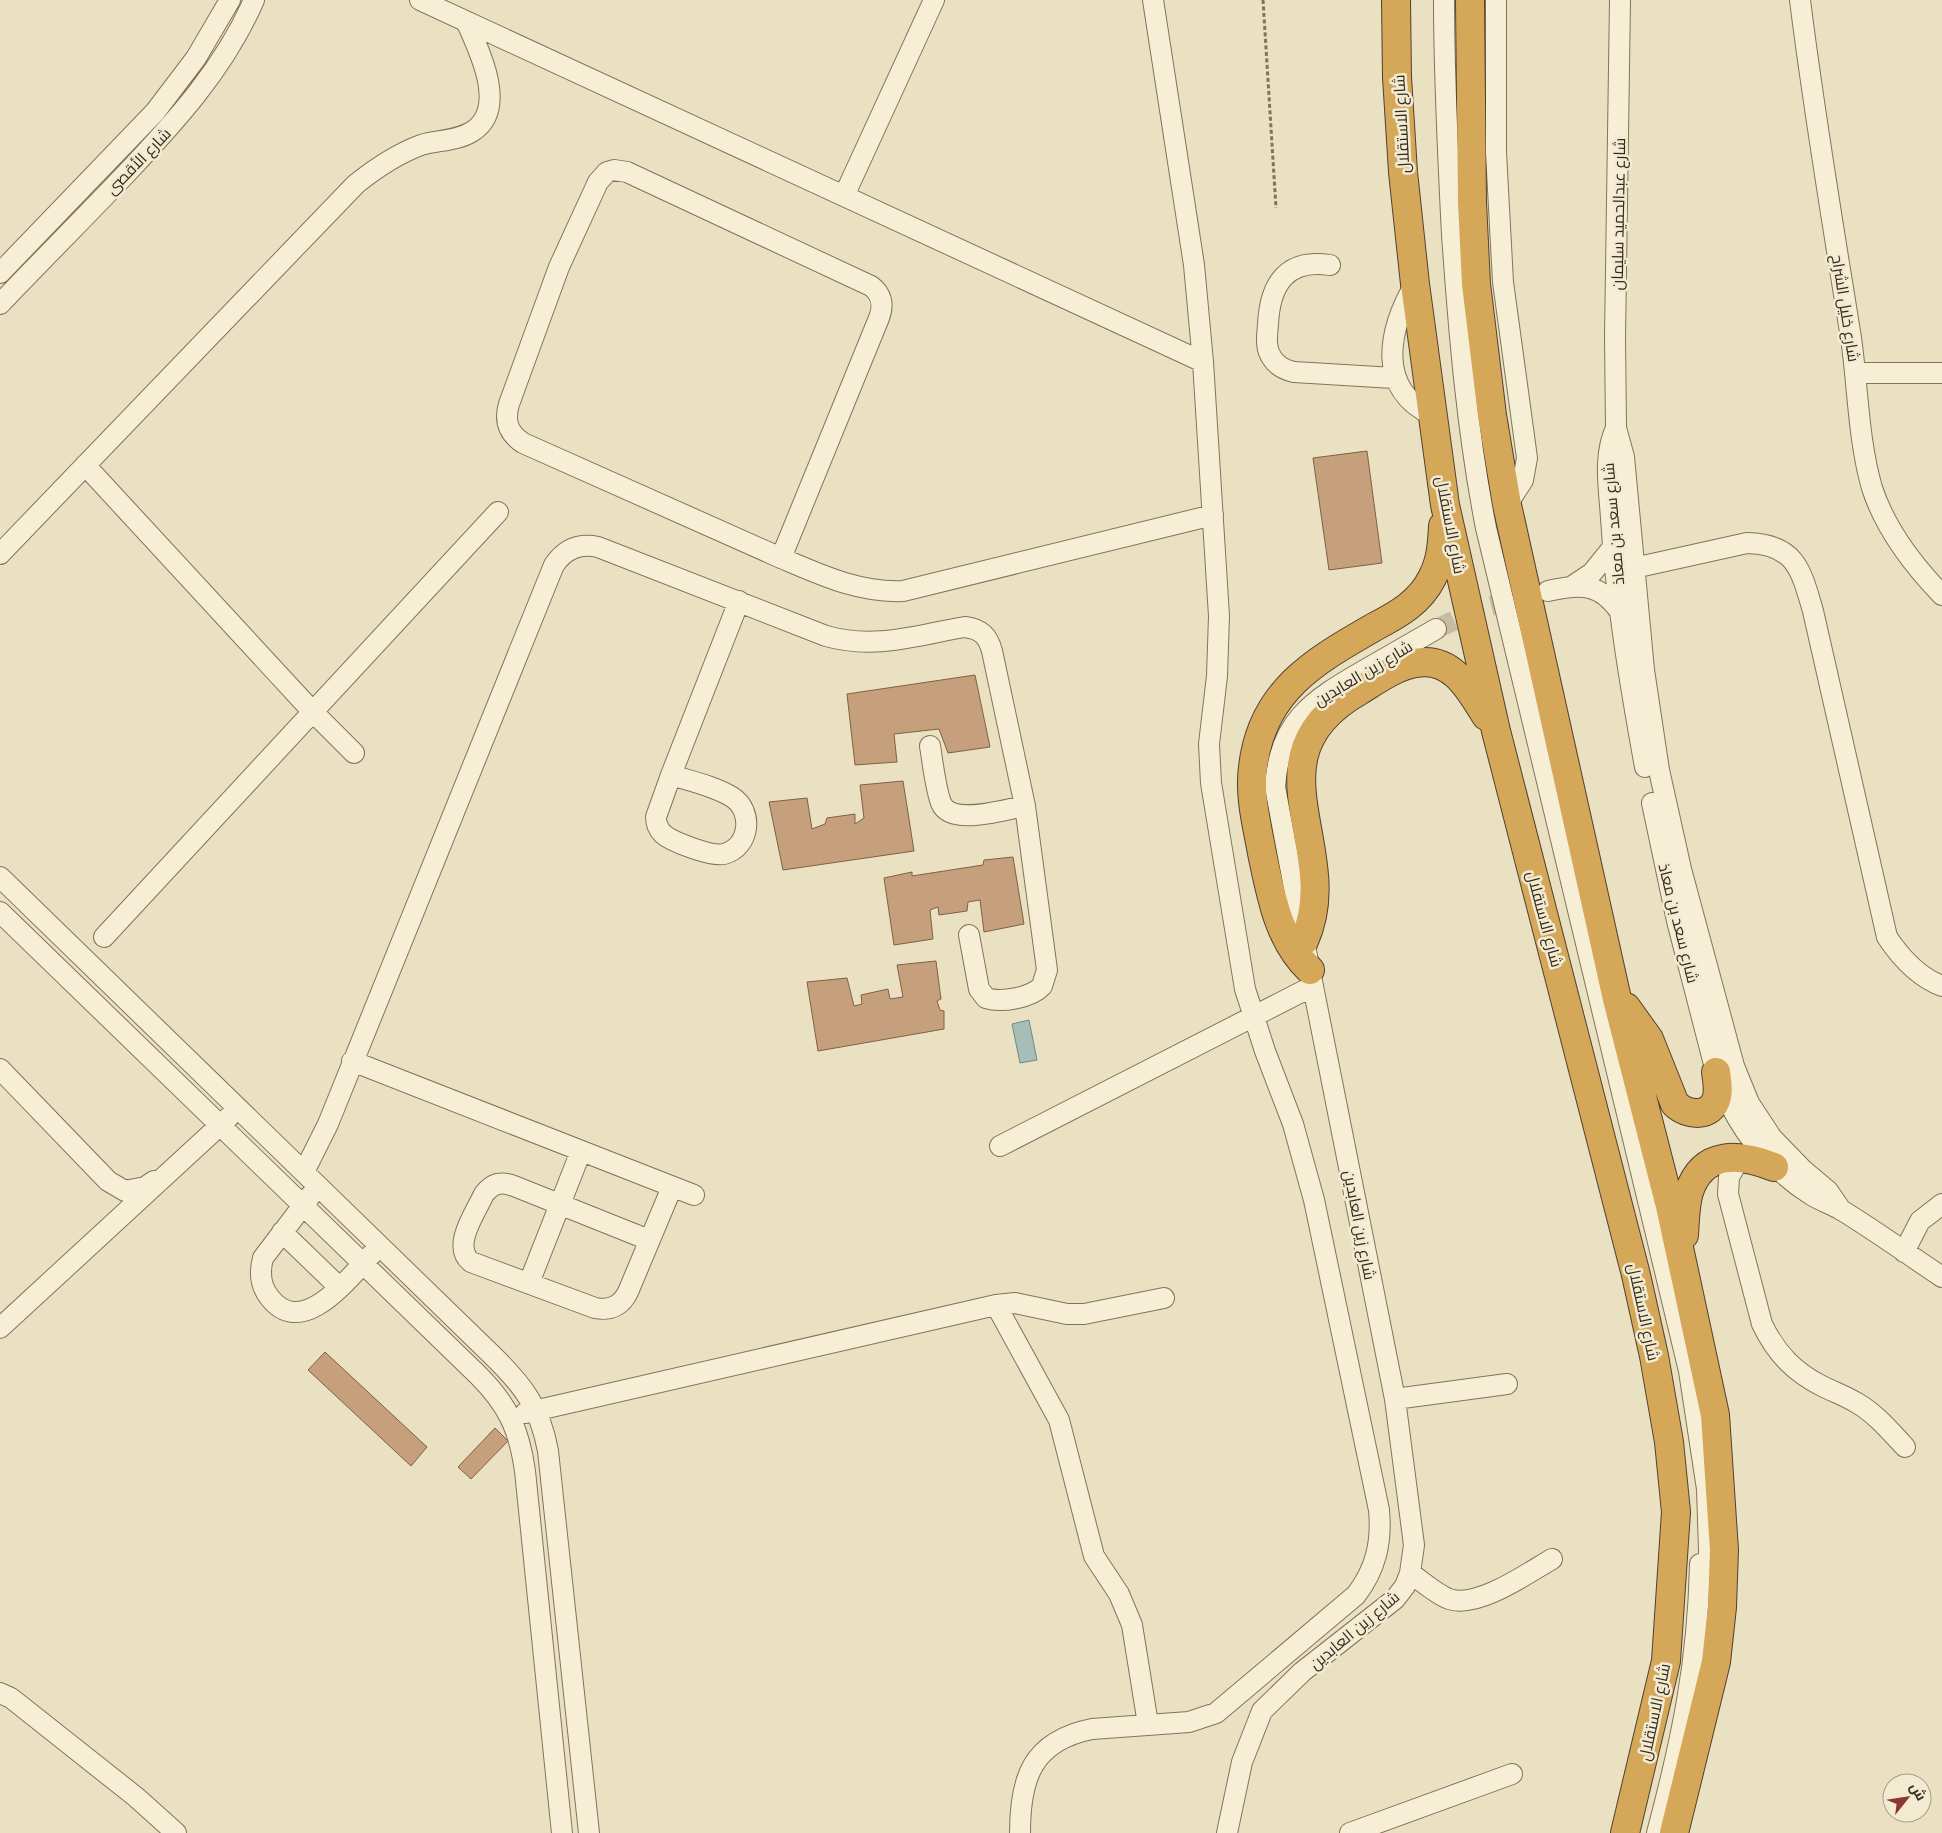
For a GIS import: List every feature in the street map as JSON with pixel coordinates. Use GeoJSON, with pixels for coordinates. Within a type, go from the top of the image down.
{"type":"FeatureCollection","features":[{"type":"Feature","properties":{"kind":"highway","name":"شارع الاستقلال"},"geometry":{"type":"LineString","coordinates":[[1396,0],[1397,77],[1403,172],[1414,284],[1445,505],[1496,731],[1636,1275],[1654,1356],[1669,1442],[1676,1512],[1666,1661],[1625,1833]]}},
{"type":"Feature","properties":{"kind":"highway"},"geometry":{"type":"LineString","coordinates":[[1470,0],[1472,202],[1476,284],[1492,415],[1507,505],[1618,999],[1682,1261],[1715,1415],[1724,1550],[1722,1608],[1716,1662],[1674,1833]]}},
{"type":"Feature","properties":{"kind":"highway"},"geometry":{"type":"LineString","coordinates":[[1311,978],[1293,952],[1282,931],[1266,871],[1252,789],[1256,747],[1272,709],[1297,676],[1333,651],[1406,609],[1424,590],[1432,579],[1441,554],[1445,505]]}},
{"type":"Feature","properties":{"kind":"highway"},"geometry":{"type":"LineString","coordinates":[[1304,941],[1313,915],[1315,888],[1300,773],[1307,744],[1322,718],[1346,698],[1406,664],[1434,663],[1458,675],[1496,731]]}},
{"type":"Feature","properties":{"kind":"highway"},"geometry":{"type":"LineString","coordinates":[[1618,999],[1649,1039],[1676,1104],[1682,1110],[1691,1114],[1700,1114],[1708,1110],[1715,1103],[1718,1094],[1716,1072]]}},
{"type":"Feature","properties":{"kind":"highway"},"geometry":{"type":"LineString","coordinates":[[1682,1261],[1687,1202],[1695,1180],[1710,1164],[1725,1158],[1741,1156],[1774,1167]]}},
{"type":"Feature","properties":{"kind":"street","name":"شارع الأقصى"},"geometry":{"type":"LineString","coordinates":[[0,273],[155,112],[196,58],[230,0]]}},
{"type":"Feature","properties":{"kind":"street","name":"شارع الأقصى"},"geometry":{"type":"LineString","coordinates":[[0,304],[176,121],[204,86],[230,47],[254,0]]}},
{"type":"Feature","properties":{"kind":"street"},"geometry":{"type":"LineString","coordinates":[[420,0],[1203,362]]}},
{"type":"Feature","properties":{"kind":"street"},"geometry":{"type":"LineString","coordinates":[[844,196],[934,0]]}},
{"type":"Feature","properties":{"kind":"street"},"geometry":{"type":"LineString","coordinates":[[1020,1833],[1020,1803],[1027,1776],[1034,1764],[1053,1744],[1078,1732],[1203,1718],[1227,1705],[1356,1595],[1371,1572],[1380,1544],[1379,1510],[1314,1200],[1293,1124],[1253,1017],[1239,961],[1210,763],[1220,616],[1203,362],[1194,266],[1153,0]]}},
{"type":"Feature","properties":{"kind":"street"},"geometry":{"type":"LineString","coordinates":[[1434,0],[1436,164],[1454,383],[1467,479],[1657,1279],[1694,1465],[1700,1556],[1696,1648],[1679,1750],[1657,1833]]}},
{"type":"Feature","properties":{"kind":"street"},"geometry":{"type":"LineString","coordinates":[[1444,0],[1444,90],[1456,301],[1460,360],[1476,474],[1486,528],[1680,1332],[1702,1451],[1710,1565],[1707,1644],[1702,1687],[1666,1833]]}},
{"type":"Feature","properties":{"kind":"street"},"geometry":{"type":"LineString","coordinates":[[1496,0],[1496,152],[1503,282],[1527,458],[1523,480],[1507,505]]}},
{"type":"Feature","properties":{"kind":"street","name":"شارع عبدالحميد سليمان"},"geometry":{"type":"LineString","coordinates":[[1616,428],[1615,338],[1618,275],[1620,0]]}},
{"type":"Feature","properties":{"kind":"street","name":"شارع خليل الشراح"},"geometry":{"type":"LineString","coordinates":[[1800,0],[1856,372],[1863,448],[1873,489],[1892,531],[1920,572],[1942,595]]}},
{"type":"Feature","properties":{"kind":"street"},"geometry":{"type":"LineString","coordinates":[[0,554],[356,184],[384,163],[423,145],[458,137],[474,130],[485,118],[490,102],[489,85],[466,21]]}},
{"type":"Feature","properties":{"kind":"street"},"geometry":{"type":"LineString","coordinates":[[781,558],[880,318],[882,303],[880,295],[871,286],[627,172],[620,170],[607,172],[598,182],[577,224],[545,302],[509,404],[506,419],[508,426],[511,433],[522,443],[781,558],[832,580],[874,590],[903,591],[1213,515]]}},
{"type":"Feature","properties":{"kind":"street"},"geometry":{"type":"LineString","coordinates":[[1330,265],[1319,263],[1298,267],[1289,272],[1275,288],[1269,309],[1267,341],[1272,359],[1282,368],[1294,372],[1394,378]]}},
{"type":"Feature","properties":{"kind":"street"},"geometry":{"type":"LineString","coordinates":[[1414,284],[1406,299],[1396,329],[1393,356],[1394,378],[1399,388],[1413,405],[1432,416]]}},
{"type":"Feature","properties":{"kind":"street"},"geometry":{"type":"LineString","coordinates":[[1856,372],[1942,372]]}},
{"type":"Feature","properties":{"kind":"street","name":"شارع سعد بن معاذ"},"geometry":{"type":"LineString","coordinates":[[1616,428],[1608,456],[1613,548],[1628,669],[1662,822],[1694,918],[1741,1085],[1772,1138],[1802,1170],[1828,1191],[1841,1210]]}},
{"type":"Feature","properties":{"kind":"street","name":"شارع سعد بن معاذ"},"geometry":{"type":"LineString","coordinates":[[1616,428],[1624,457],[1647,695],[1662,822],[1677,920],[1716,1072],[1724,1093],[1744,1132],[1774,1167],[1811,1195],[1841,1210],[1942,1277]]}},
{"type":"Feature","properties":{"kind":"street"},"geometry":{"type":"LineString","coordinates":[[85,465],[312,711],[354,753]]}},
{"type":"Feature","properties":{"kind":"street"},"geometry":{"type":"LineString","coordinates":[[104,937],[498,512]]}},
{"type":"Feature","properties":{"kind":"street"},"geometry":{"type":"LineString","coordinates":[[1634,568],[1747,543],[1764,543],[1783,550],[1798,564],[1813,611],[1887,937],[1897,953],[1914,970],[1942,986]]}},
{"type":"Feature","properties":{"kind":"street"},"geometry":{"type":"LineString","coordinates":[[380,1246],[325,1301],[308,1311],[289,1311],[272,1302],[262,1286],[261,1267],[263,1258],[302,1206],[323,1137],[352,1061],[554,565],[559,558],[573,548],[581,546],[598,547],[826,636],[860,643],[891,641],[965,627],[980,631],[990,643],[1025,806],[1047,970],[1042,986],[1028,994],[998,999],[986,998],[979,989],[969,935]]}},
{"type":"Feature","properties":{"kind":"street"},"geometry":{"type":"LineString","coordinates":[[1574,585],[1592,573],[1613,548]]}},
{"type":"Feature","properties":{"kind":"street"},"geometry":{"type":"LineString","coordinates":[[1548,591],[1574,585],[1586,586],[1606,596],[1622,613]]}},
{"type":"Feature","properties":{"kind":"street"},"geometry":{"type":"LineString","coordinates":[[671,775],[724,793],[737,801],[742,808],[747,823],[743,838],[739,844],[725,853],[710,854],[663,834],[659,829],[656,817],[671,775],[739,601]]}},
{"type":"Feature","properties":{"kind":"street","name":"شارع زين العابدين"},"geometry":{"type":"LineString","coordinates":[[1227,1833],[1242,1762],[1262,1711],[1302,1672],[1395,1599],[1405,1586],[1414,1558],[1414,1536],[1395,1399],[1275,787],[1276,767],[1282,748],[1295,722],[1315,700],[1436,629]]}},
{"type":"Feature","properties":{"kind":"street"},"geometry":{"type":"LineString","coordinates":[[930,746],[941,803],[950,813],[968,816],[1025,806]]}},
{"type":"Feature","properties":{"kind":"street"},"geometry":{"type":"LineString","coordinates":[[0,877],[511,1374],[537,1411],[548,1451],[589,1833]]}},
{"type":"Feature","properties":{"kind":"street"},"geometry":{"type":"LineString","coordinates":[[0,912],[488,1385],[511,1416],[523,1457],[562,1833]]}},
{"type":"Feature","properties":{"kind":"street"},"geometry":{"type":"LineString","coordinates":[[1000,1146],[1253,1017],[1311,978]]}},
{"type":"Feature","properties":{"kind":"street"},"geometry":{"type":"LineString","coordinates":[[352,1061],[694,1195]]}},
{"type":"Feature","properties":{"kind":"street"},"geometry":{"type":"LineString","coordinates":[[0,1069],[108,1181],[125,1191],[145,1187],[176,1167]]}},
{"type":"Feature","properties":{"kind":"street"},"geometry":{"type":"LineString","coordinates":[[0,1328],[238,1109]]}},
{"type":"Feature","properties":{"kind":"street"},"geometry":{"type":"LineString","coordinates":[[529,1283],[580,1151]]}},
{"type":"Feature","properties":{"kind":"street"},"geometry":{"type":"LineString","coordinates":[[1741,1156],[1729,1177],[1728,1194],[1762,1324],[1781,1356],[1809,1380],[1841,1394],[1871,1412],[1905,1446]]}},
{"type":"Feature","properties":{"kind":"street"},"geometry":{"type":"LineString","coordinates":[[1695,1180],[1709,1183],[1728,1194]]}},
{"type":"Feature","properties":{"kind":"street"},"geometry":{"type":"LineString","coordinates":[[649,1240],[508,1183],[495,1184],[484,1194],[463,1240],[464,1255],[471,1262],[595,1308],[612,1308],[622,1302],[628,1292],[672,1187]]}},
{"type":"Feature","properties":{"kind":"street"},"geometry":{"type":"LineString","coordinates":[[1904,1252],[1920,1221],[1942,1204]]}},
{"type":"Feature","properties":{"kind":"street"},"geometry":{"type":"LineString","coordinates":[[282,1232],[339,1287]]}},
{"type":"Feature","properties":{"kind":"street"},"geometry":{"type":"LineString","coordinates":[[511,1416],[996,1305],[1015,1303],[1067,1314],[1084,1314],[1164,1298]]}},
{"type":"Feature","properties":{"kind":"street"},"geometry":{"type":"LineString","coordinates":[[996,1305],[1059,1420],[1094,1556],[1119,1594],[1132,1625],[1148,1724]]}},
{"type":"Feature","properties":{"kind":"street"},"geometry":{"type":"LineString","coordinates":[[1395,1399],[1507,1384]]}},
{"type":"Feature","properties":{"kind":"street"},"geometry":{"type":"LineString","coordinates":[[1410,1573],[1449,1599],[1468,1600],[1505,1586],[1552,1559]]}},
{"type":"Feature","properties":{"kind":"street"},"geometry":{"type":"LineString","coordinates":[[539,1599],[565,1597]]}},
{"type":"Feature","properties":{"kind":"street"},"geometry":{"type":"LineString","coordinates":[[0,1693],[11,1698],[136,1797],[176,1833]]}},
{"type":"Feature","properties":{"kind":"street"},"geometry":{"type":"LineString","coordinates":[[554,1751],[580,1748]]}},
{"type":"Feature","properties":{"kind":"street"},"geometry":{"type":"LineString","coordinates":[[1350,1833],[1512,1774]]}},
{"type":"Feature","properties":{"kind":"path"},"geometry":{"type":"LineString","coordinates":[[1263,0],[1276,208]]}},
{"type":"Feature","properties":{"kind":"water"},"geometry":{"type":"Polygon","coordinates":[[[1029,1020],[1037,1060],[1020,1063],[1012,1024],[1029,1020]]]}},
{"type":"Feature","properties":{"kind":"building"},"geometry":{"type":"Polygon","coordinates":[[[1367,451],[1382,563],[1329,570],[1313,458],[1367,451]]]}},
{"type":"Feature","properties":{"kind":"building"},"geometry":{"type":"Polygon","coordinates":[[[975,675],[990,747],[948,753],[939,729],[894,734],[897,762],[855,765],[847,694],[975,675]]]}},
{"type":"Feature","properties":{"kind":"building"},"geometry":{"type":"Polygon","coordinates":[[[903,781],[914,851],[783,870],[769,802],[807,798],[812,829],[825,824],[827,818],[855,814],[855,824],[864,818],[860,785],[903,781]]]}},
{"type":"Feature","properties":{"kind":"building"},"geometry":{"type":"Polygon","coordinates":[[[1013,857],[1024,924],[984,932],[980,900],[968,902],[967,911],[939,915],[938,907],[930,910],[933,939],[894,945],[884,878],[912,872],[912,876],[983,865],[984,860],[1013,857]]]}},
{"type":"Feature","properties":{"kind":"building"},"geometry":{"type":"Polygon","coordinates":[[[936,961],[941,999],[937,1001],[940,1010],[944,1011],[944,1029],[818,1051],[807,982],[847,978],[854,1006],[862,1004],[861,995],[888,989],[890,999],[903,997],[897,965],[936,961]]]}},
{"type":"Feature","properties":{"kind":"building"},"geometry":{"type":"Polygon","coordinates":[[[325,1352],[427,1447],[411,1466],[308,1370],[325,1352]]]}},
{"type":"Feature","properties":{"kind":"building"},"geometry":{"type":"Polygon","coordinates":[[[495,1428],[508,1441],[471,1479],[458,1467],[495,1428]]]}},
{"type":"Feature","properties":{"kind":"tunnel"},"geometry":{"type":"LineString","coordinates":[[1436,629],[1479,609],[1541,593]]}}]}
